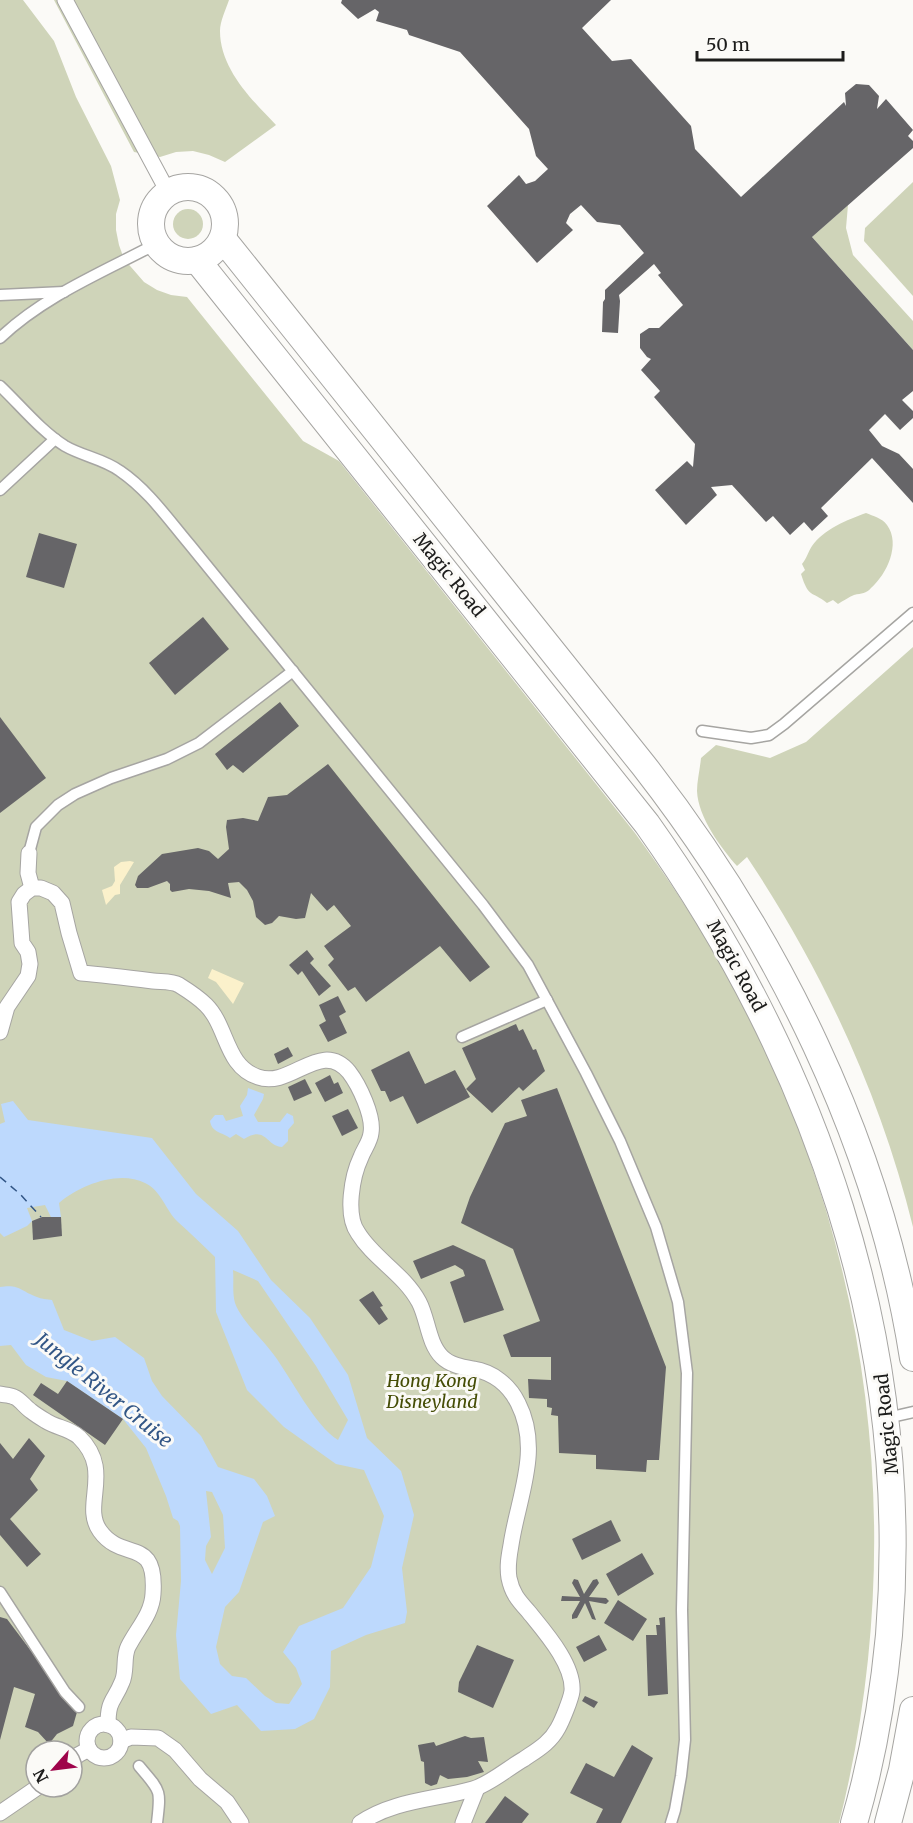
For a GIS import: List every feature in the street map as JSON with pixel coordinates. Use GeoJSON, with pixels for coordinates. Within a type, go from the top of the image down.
{"type":"FeatureCollection","features":[{"type":"Feature","properties":{"kind":"street"},"geometry":{"type":"LineString","coordinates":[[65,0],[168,192]]}},
{"type":"Feature","properties":{"kind":"street"},"geometry":{"type":"LineString","coordinates":[[190,186],[211,194],[219,204],[226,223],[223,239],[210,255],[190,262],[174,259],[156,244],[151,230],[151,215],[158,201],[168,192],[175,188],[190,186]]}},
{"type":"Feature","properties":{"kind":"street","name":"Magic Road"},"geometry":{"type":"LineString","coordinates":[[223,239],[644,766],[705,848],[734,892],[786,985],[851,1130],[885,1233],[899,1285],[913,1358]]}},
{"type":"Feature","properties":{"kind":"street","name":"Magic Road"},"geometry":{"type":"LineString","coordinates":[[197,260],[618,786],[677,866],[757,1000],[786,1062],[838,1192],[867,1293],[877,1344],[887,1418],[894,1501],[892,1606],[879,1711],[854,1823]]}},
{"type":"Feature","properties":{"kind":"street"},"geometry":{"type":"LineString","coordinates":[[29,854],[28,873],[32,888]]}},
{"type":"Feature","properties":{"kind":"street"},"geometry":{"type":"LineString","coordinates":[[0,1032],[7,1007],[28,976],[30,964],[28,952],[22,943],[19,902],[32,888],[41,888],[53,893],[62,903],[81,973],[177,983],[207,1006],[227,1041],[235,1062],[249,1073],[262,1079],[277,1079],[320,1059],[338,1062],[350,1073],[372,1121],[371,1137],[361,1155],[353,1178],[351,1221],[358,1235],[412,1290],[420,1303],[431,1337],[442,1357],[459,1367],[477,1369],[496,1377],[512,1394],[526,1421],[530,1449],[526,1480],[515,1519],[507,1568],[512,1593],[559,1652],[568,1670],[572,1691],[558,1728],[548,1743],[477,1788],[403,1802],[372,1814],[360,1823]]}},
{"type":"Feature","properties":{"kind":"street"},"geometry":{"type":"LineString","coordinates":[[0,1394],[14,1397],[32,1413],[53,1425],[72,1432],[81,1439],[95,1465],[97,1474],[92,1514],[100,1532],[113,1543],[143,1556],[151,1563],[154,1572],[150,1610],[127,1649],[123,1681],[111,1700],[108,1725]]}},
{"type":"Feature","properties":{"kind":"street"},"geometry":{"type":"LineString","coordinates":[[888,1823],[902,1770],[913,1710]]}},
{"type":"Feature","properties":{"kind":"street"},"geometry":{"type":"LineString","coordinates":[[122,1741],[117,1731],[108,1725],[97,1726],[88,1738],[90,1749],[98,1757],[109,1758],[118,1752],[122,1741],[130,1737],[158,1738],[175,1750],[200,1779],[227,1802],[242,1823]]}},
{"type":"Feature","properties":{"kind":"street"},"geometry":{"type":"LineString","coordinates":[[84,1752],[90,1749]]}},
{"type":"Feature","properties":{"kind":"street"},"geometry":{"type":"LineString","coordinates":[[463,1823],[477,1788]]}},
{"type":"Feature","properties":{"kind":"street"},"geometry":{"type":"LineString","coordinates":[[0,1813],[24,1797]]}},
{"type":"Feature","properties":{"kind":"lane"},"geometry":{"type":"LineString","coordinates":[[0,338],[64,292],[156,244]]}},
{"type":"Feature","properties":{"kind":"lane"},"geometry":{"type":"LineString","coordinates":[[0,295],[64,292]]}},
{"type":"Feature","properties":{"kind":"lane"},"geometry":{"type":"LineString","coordinates":[[0,386],[55,439],[76,452],[118,469],[149,496],[293,671],[483,905],[528,965],[621,1141],[656,1227],[678,1302],[687,1372],[682,1562],[685,1740],[679,1787],[671,1823]]}},
{"type":"Feature","properties":{"kind":"lane"},"geometry":{"type":"LineString","coordinates":[[0,490],[55,439]]}},
{"type":"Feature","properties":{"kind":"lane"},"geometry":{"type":"LineString","coordinates":[[702,731],[751,738],[769,735],[913,613]]}},
{"type":"Feature","properties":{"kind":"lane"},"geometry":{"type":"LineString","coordinates":[[29,854],[36,827],[58,806],[75,794],[111,778],[167,759],[199,743],[293,671]]}},
{"type":"Feature","properties":{"kind":"lane"},"geometry":{"type":"LineString","coordinates":[[462,1037],[547,1000]]}},
{"type":"Feature","properties":{"kind":"lane"},"geometry":{"type":"LineString","coordinates":[[887,1418],[913,1412]]}},
{"type":"Feature","properties":{"kind":"lane"},"geometry":{"type":"LineString","coordinates":[[0,1592],[65,1692],[79,1707]]}},
{"type":"Feature","properties":{"kind":"lane"},"geometry":{"type":"LineString","coordinates":[[140,1766],[158,1788],[160,1795],[157,1823]]}},
{"type":"Feature","properties":{"kind":"green space","name":"Hong Kong Disneyland"},"geometry":{"type":"Polygon","coordinates":[[[0,0],[23,0],[54,41],[76,97],[111,166],[120,200],[116,214],[116,230],[124,259],[144,282],[157,290],[187,297],[303,441],[339,461],[635,833],[719,961],[770,1061],[811,1165],[842,1271],[863,1380],[873,1490],[873,1601],[861,1713],[839,1823],[0,1823],[0,0]]]}},
{"type":"Feature","properties":{"kind":"green space"},"geometry":{"type":"Polygon","coordinates":[[[54,0],[229,0],[220,31],[225,58],[239,83],[276,125],[225,162],[193,151],[176,152],[160,157],[134,152],[54,0]]]}},
{"type":"Feature","properties":{"kind":"green space"},"geometry":{"type":"Polygon","coordinates":[[[913,182],[913,296],[864,241],[865,228],[913,182]]]}},
{"type":"Feature","properties":{"kind":"green space"},"geometry":{"type":"Polygon","coordinates":[[[848,205],[846,228],[853,255],[913,321],[913,350],[812,237],[848,205]]]}},
{"type":"Feature","properties":{"kind":"green space"},"geometry":{"type":"Polygon","coordinates":[[[188,209],[199,213],[203,224],[199,235],[188,239],[177,235],[173,224],[177,213],[188,209]]]}},
{"type":"Feature","properties":{"kind":"green space"},"geometry":{"type":"Polygon","coordinates":[[[866,513],[883,521],[891,533],[892,550],[887,567],[877,582],[864,593],[854,595],[838,604],[833,600],[827,603],[806,587],[801,574],[805,570],[802,564],[812,546],[829,530],[866,513]]]}},
{"type":"Feature","properties":{"kind":"green space"},"geometry":{"type":"Polygon","coordinates":[[[913,647],[913,1227],[884,1130],[846,1035],[824,989],[800,944],[747,857],[737,866],[718,841],[701,811],[697,783],[701,758],[716,745],[770,758],[806,742],[913,647]]]}},
{"type":"Feature","properties":{"kind":"sand"},"geometry":{"type":"Polygon","coordinates":[[[121,862],[134,862],[120,885],[120,894],[115,895],[106,905],[102,890],[112,886],[115,881],[114,867],[121,862]]]}},
{"type":"Feature","properties":{"kind":"sand"},"geometry":{"type":"Polygon","coordinates":[[[212,969],[244,983],[233,1004],[216,982],[208,978],[212,969]]]}},
{"type":"Feature","properties":{"kind":"water"},"geometry":{"type":"Polygon","coordinates":[[[248,1088],[264,1094],[254,1115],[258,1122],[280,1122],[287,1113],[293,1116],[294,1123],[288,1130],[288,1141],[282,1147],[257,1134],[244,1139],[236,1134],[230,1138],[215,1130],[211,1125],[210,1121],[215,1115],[223,1115],[226,1121],[243,1116],[240,1106],[247,1095],[248,1088]]]}},
{"type":"Feature","properties":{"kind":"water","name":"Jungle River Cruise"},"geometry":{"type":"Polygon","coordinates":[[[13,1101],[28,1120],[152,1138],[196,1194],[238,1231],[271,1280],[310,1318],[348,1375],[367,1438],[401,1471],[414,1515],[402,1568],[407,1612],[405,1623],[366,1635],[331,1651],[330,1687],[314,1719],[295,1729],[261,1731],[237,1705],[211,1714],[180,1679],[176,1635],[181,1581],[180,1526],[173,1518],[146,1448],[123,1419],[67,1381],[46,1377],[26,1365],[11,1345],[0,1346],[0,1287],[16,1287],[39,1298],[52,1300],[64,1330],[92,1341],[115,1337],[144,1358],[152,1381],[162,1396],[201,1436],[218,1467],[254,1479],[267,1496],[275,1516],[263,1522],[239,1592],[225,1607],[216,1647],[220,1664],[232,1676],[246,1678],[276,1703],[289,1704],[302,1684],[296,1668],[283,1652],[299,1626],[343,1608],[371,1567],[384,1516],[364,1470],[336,1464],[284,1427],[247,1390],[216,1312],[215,1257],[174,1217],[151,1186],[135,1179],[100,1181],[78,1190],[59,1203],[61,1217],[52,1219],[45,1205],[27,1208],[32,1221],[27,1226],[4,1237],[0,1233],[0,1124],[5,1122],[1,1104],[13,1101]],[[233,1270],[235,1303],[238,1310],[274,1355],[312,1413],[338,1440],[348,1420],[316,1366],[258,1281],[233,1270]],[[206,1491],[211,1537],[206,1546],[205,1560],[212,1574],[225,1548],[223,1515],[212,1492],[206,1491]]]}},
{"type":"Feature","properties":{"kind":"building"},"geometry":{"type":"Polygon","coordinates":[[[342,0],[611,0],[582,28],[612,61],[631,59],[691,126],[695,149],[741,197],[844,102],[846,106],[845,93],[856,84],[869,85],[879,96],[877,109],[886,99],[913,130],[908,136],[913,141],[913,148],[812,237],[913,350],[913,391],[902,400],[913,411],[913,418],[900,430],[885,414],[869,430],[882,446],[899,454],[913,469],[913,503],[872,458],[821,508],[828,516],[812,531],[804,522],[790,535],[773,516],[766,522],[732,485],[711,487],[717,495],[686,525],[655,490],[687,461],[693,467],[695,444],[654,397],[660,391],[641,370],[651,359],[640,348],[640,334],[649,328],[659,328],[683,305],[658,275],[661,273],[654,264],[619,295],[618,333],[602,332],[605,290],[644,253],[620,225],[597,222],[581,205],[570,214],[566,223],[573,230],[537,263],[487,206],[519,175],[526,184],[535,181],[548,169],[536,156],[529,129],[460,52],[409,35],[407,30],[376,21],[379,12],[375,9],[358,19],[341,3],[342,0]]]}},
{"type":"Feature","properties":{"kind":"building"},"geometry":{"type":"Polygon","coordinates":[[[39,533],[77,544],[64,588],[26,577],[39,533]]]}},
{"type":"Feature","properties":{"kind":"building"},"geometry":{"type":"Polygon","coordinates":[[[203,617],[229,649],[175,695],[149,663],[203,617]]]}},
{"type":"Feature","properties":{"kind":"building"},"geometry":{"type":"Polygon","coordinates":[[[280,702],[299,726],[243,773],[233,765],[227,770],[215,754],[280,702]]]}},
{"type":"Feature","properties":{"kind":"building"},"geometry":{"type":"Polygon","coordinates":[[[0,717],[46,778],[0,813],[0,717]]]}},
{"type":"Feature","properties":{"kind":"building"},"geometry":{"type":"Polygon","coordinates":[[[328,764],[490,967],[470,982],[440,946],[366,1002],[355,987],[348,991],[328,965],[334,959],[324,946],[351,926],[334,905],[327,911],[311,893],[305,918],[279,916],[272,923],[265,925],[256,917],[253,901],[239,882],[228,883],[231,898],[209,891],[189,889],[172,892],[167,881],[148,888],[137,888],[135,885],[138,876],[162,854],[198,848],[209,851],[218,859],[229,849],[227,820],[243,818],[258,821],[268,797],[287,795],[328,764]]]}},
{"type":"Feature","properties":{"kind":"building"},"geometry":{"type":"Polygon","coordinates":[[[307,950],[314,959],[310,963],[331,986],[319,996],[302,971],[298,975],[289,965],[307,950]]]}},
{"type":"Feature","properties":{"kind":"building"},"geometry":{"type":"Polygon","coordinates":[[[338,996],[346,1012],[339,1016],[347,1033],[328,1042],[319,1025],[326,1021],[319,1005],[338,996]]]}},
{"type":"Feature","properties":{"kind":"building"},"geometry":{"type":"Polygon","coordinates":[[[516,1024],[519,1031],[523,1029],[533,1050],[536,1049],[545,1071],[523,1091],[519,1087],[492,1113],[466,1089],[476,1079],[462,1048],[516,1024]]]}},
{"type":"Feature","properties":{"kind":"building"},"geometry":{"type":"Polygon","coordinates":[[[288,1047],[293,1056],[278,1064],[274,1054],[288,1047]]]}},
{"type":"Feature","properties":{"kind":"building"},"geometry":{"type":"Polygon","coordinates":[[[409,1051],[425,1084],[455,1070],[470,1097],[417,1124],[403,1096],[390,1102],[385,1091],[381,1091],[371,1070],[409,1051]]]}},
{"type":"Feature","properties":{"kind":"building"},"geometry":{"type":"Polygon","coordinates":[[[330,1075],[334,1084],[338,1082],[343,1093],[325,1102],[315,1083],[330,1075]]]}},
{"type":"Feature","properties":{"kind":"building"},"geometry":{"type":"Polygon","coordinates":[[[305,1079],[312,1093],[294,1101],[288,1087],[305,1079]]]}},
{"type":"Feature","properties":{"kind":"building"},"geometry":{"type":"Polygon","coordinates":[[[557,1088],[666,1367],[659,1460],[647,1460],[646,1472],[596,1469],[596,1455],[559,1453],[558,1416],[551,1415],[552,1408],[547,1407],[547,1399],[529,1398],[528,1379],[551,1380],[551,1357],[511,1357],[503,1335],[540,1321],[513,1249],[461,1223],[470,1197],[505,1123],[527,1116],[521,1100],[557,1088]]]}},
{"type":"Feature","properties":{"kind":"building"},"geometry":{"type":"Polygon","coordinates":[[[348,1109],[358,1128],[342,1136],[332,1116],[348,1109]]]}},
{"type":"Feature","properties":{"kind":"building"},"geometry":{"type":"Polygon","coordinates":[[[42,1217],[61,1217],[62,1236],[33,1240],[32,1221],[42,1217]]]}},
{"type":"Feature","properties":{"kind":"building"},"geometry":{"type":"Polygon","coordinates":[[[453,1245],[485,1260],[504,1310],[464,1323],[450,1282],[465,1276],[463,1270],[455,1265],[421,1279],[413,1261],[453,1245]]]}},
{"type":"Feature","properties":{"kind":"building"},"geometry":{"type":"Polygon","coordinates":[[[373,1291],[388,1319],[379,1325],[359,1300],[373,1291]]]}},
{"type":"Feature","properties":{"kind":"building"},"geometry":{"type":"Polygon","coordinates":[[[67,1381],[123,1419],[105,1445],[33,1395],[41,1383],[58,1394],[67,1381]]]}},
{"type":"Feature","properties":{"kind":"building"},"geometry":{"type":"Polygon","coordinates":[[[29,1438],[45,1456],[30,1479],[38,1490],[10,1519],[41,1554],[27,1567],[0,1535],[0,1443],[13,1459],[29,1438]]]}},
{"type":"Feature","properties":{"kind":"building"},"geometry":{"type":"Polygon","coordinates":[[[611,1520],[621,1541],[582,1560],[572,1539],[611,1520]]]}},
{"type":"Feature","properties":{"kind":"building"},"geometry":{"type":"Polygon","coordinates":[[[642,1553],[654,1574],[618,1596],[606,1574],[642,1553]]]}},
{"type":"Feature","properties":{"kind":"building"},"geometry":{"type":"Polygon","coordinates":[[[574,1579],[578,1580],[584,1594],[593,1580],[597,1579],[599,1583],[589,1597],[606,1598],[609,1601],[606,1604],[589,1601],[596,1620],[592,1619],[585,1603],[577,1618],[572,1619],[580,1601],[561,1601],[562,1596],[580,1597],[572,1583],[574,1579]]]}},
{"type":"Feature","properties":{"kind":"building"},"geometry":{"type":"Polygon","coordinates":[[[618,1600],[647,1619],[633,1641],[604,1623],[618,1600]]]}},
{"type":"Feature","properties":{"kind":"building"},"geometry":{"type":"Polygon","coordinates":[[[0,1617],[7,1619],[77,1712],[73,1726],[57,1734],[53,1739],[44,1739],[38,1732],[25,1727],[35,1694],[14,1687],[0,1740],[0,1617]]]}},
{"type":"Feature","properties":{"kind":"building"},"geometry":{"type":"Polygon","coordinates":[[[665,1617],[668,1694],[648,1696],[646,1635],[657,1635],[656,1625],[660,1625],[659,1618],[665,1617]]]}},
{"type":"Feature","properties":{"kind":"building"},"geometry":{"type":"Polygon","coordinates":[[[599,1635],[607,1650],[584,1662],[576,1647],[599,1635]]]}},
{"type":"Feature","properties":{"kind":"building"},"geometry":{"type":"Polygon","coordinates":[[[477,1645],[514,1660],[493,1708],[458,1692],[459,1682],[477,1645]]]}},
{"type":"Feature","properties":{"kind":"building"},"geometry":{"type":"Polygon","coordinates":[[[585,1696],[598,1702],[594,1708],[582,1701],[585,1696]]]}},
{"type":"Feature","properties":{"kind":"building"},"geometry":{"type":"Polygon","coordinates":[[[465,1736],[484,1737],[488,1762],[478,1761],[484,1772],[448,1779],[440,1775],[437,1784],[431,1786],[425,1783],[424,1762],[421,1761],[418,1745],[434,1742],[436,1746],[465,1736]]]}},
{"type":"Feature","properties":{"kind":"building"},"geometry":{"type":"Polygon","coordinates":[[[632,1745],[653,1758],[621,1823],[596,1823],[603,1809],[570,1793],[586,1763],[614,1777],[632,1745]]]}},
{"type":"Feature","properties":{"kind":"building"},"geometry":{"type":"Polygon","coordinates":[[[505,1796],[529,1814],[522,1823],[485,1823],[505,1796]]]}},
{"type":"Feature","properties":{"kind":"ferry route"},"geometry":{"type":"LineString","coordinates":[[0,1177],[41,1217]]}}]}
